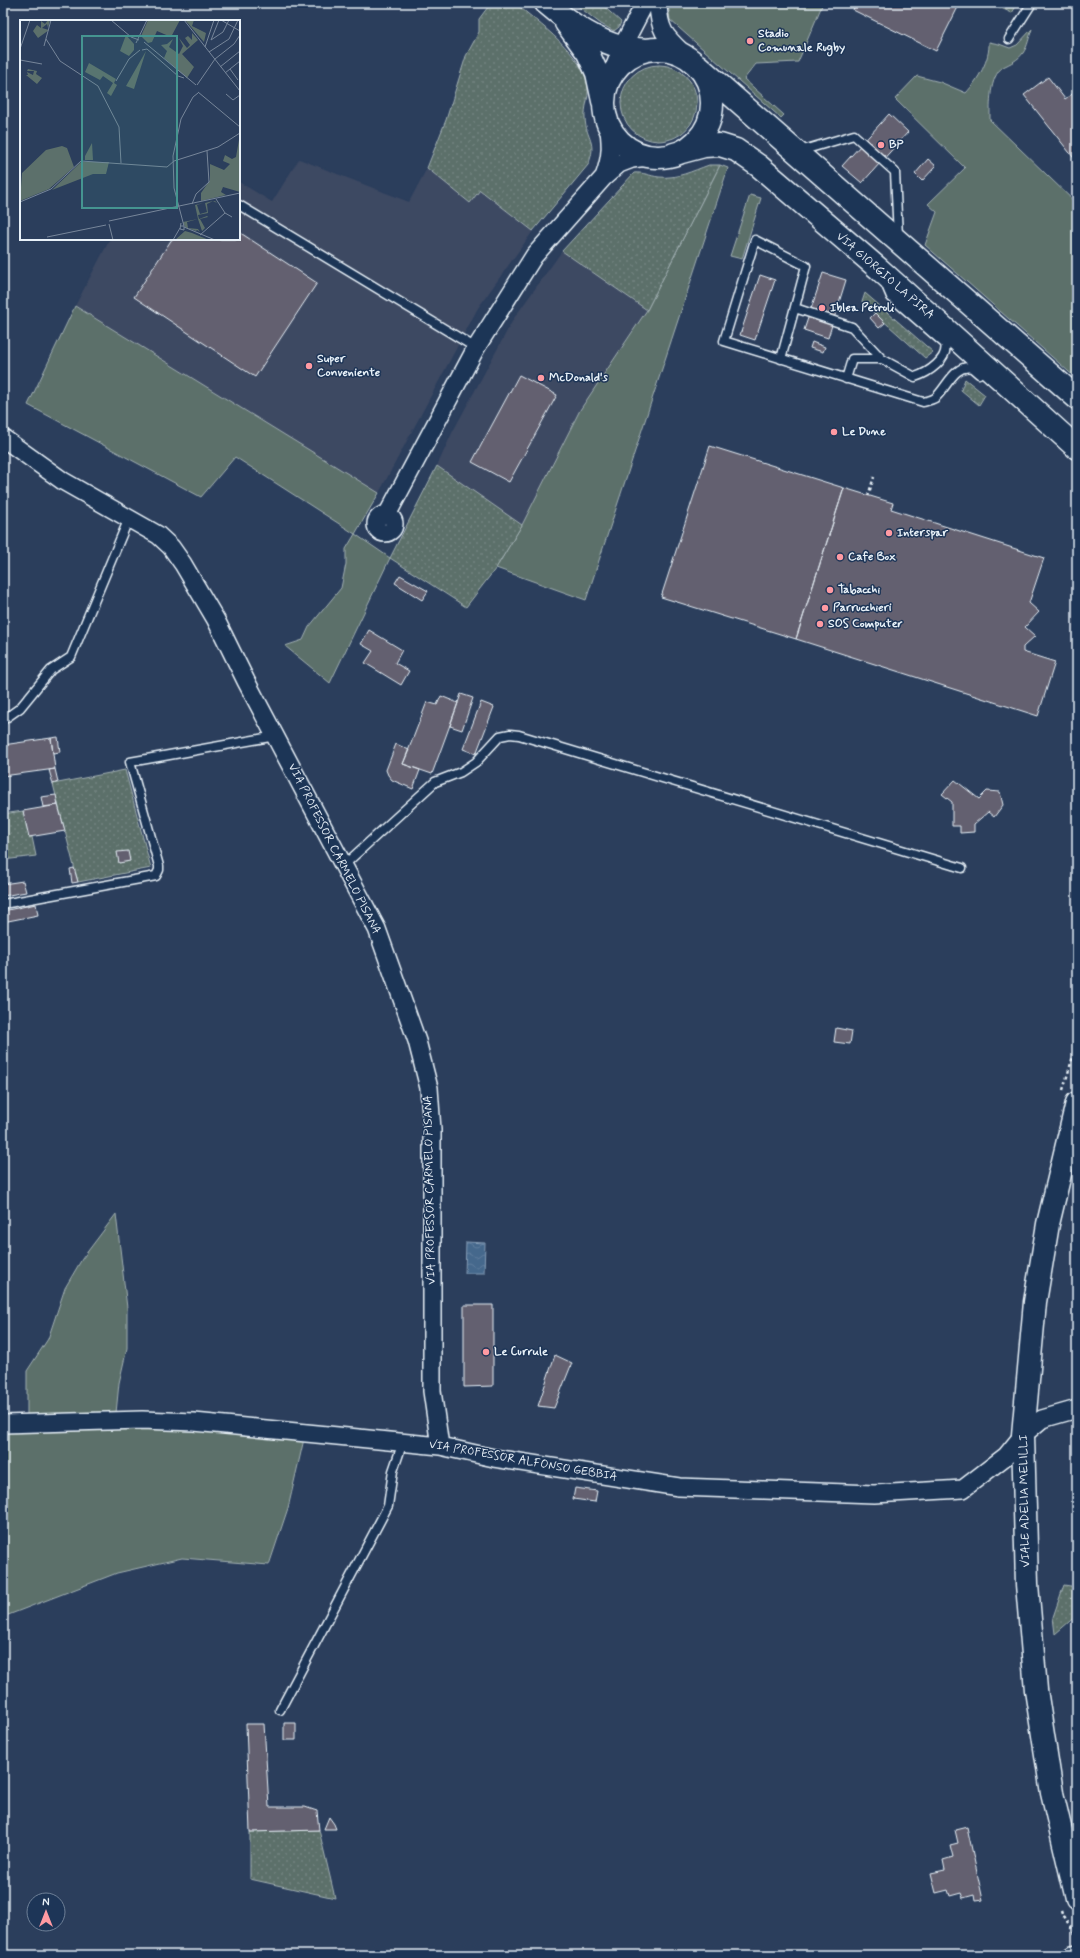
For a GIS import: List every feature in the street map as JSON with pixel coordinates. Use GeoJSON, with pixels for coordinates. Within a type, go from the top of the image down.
{"type":"FeatureCollection","features":[{"type":"Feature","properties":{"kind":"main road"},"geometry":{"type":"LineString","coordinates":[[553,9],[604,41],[622,47],[648,50],[662,49],[675,52],[692,61],[1077,398]]}},
{"type":"Feature","properties":{"kind":"main road"},"geometry":{"type":"LineString","coordinates":[[553,9],[588,53],[597,73],[606,114],[616,136],[628,148],[642,154],[664,155],[687,149],[698,140],[706,128],[711,115],[712,100],[710,88],[705,76],[692,61]]}},
{"type":"Feature","properties":{"kind":"main road"},"geometry":{"type":"LineString","coordinates":[[606,114],[605,94],[608,82],[615,70],[636,54],[648,50]]}},
{"type":"Feature","properties":{"kind":"main road","name":"VIA GIORGIO LA PIRA"},"geometry":{"type":"LineString","coordinates":[[664,155],[704,146],[720,145],[736,150],[759,166],[879,269],[1075,447]]}},
{"type":"Feature","properties":{"kind":"main road","name":"VIALE ADELIA MELILLI"},"geometry":{"type":"LineString","coordinates":[[1077,1103],[1046,1232],[1034,1317],[1023,1435],[1027,1584],[1036,1690],[1052,1793],[1077,1899]]}},
{"type":"Feature","properties":{"kind":"street"},"geometry":{"type":"LineString","coordinates":[[608,82],[622,47],[645,3]]}},
{"type":"Feature","properties":{"kind":"street"},"geometry":{"type":"LineString","coordinates":[[658,3],[658,18],[662,31],[692,61]]}},
{"type":"Feature","properties":{"kind":"street"},"geometry":{"type":"LineString","coordinates":[[603,178],[610,160],[611,145],[606,114]]}},
{"type":"Feature","properties":{"kind":"street"},"geometry":{"type":"LineString","coordinates":[[387,515],[476,348],[534,256],[603,178],[619,164],[632,159],[664,155]]}},
{"type":"Feature","properties":{"kind":"street","name":"VIA PROFESSOR CARMELO PISANA"},"geometry":{"type":"LineString","coordinates":[[3,438],[63,481],[158,535],[171,547],[183,564],[216,620],[246,681],[377,929],[417,1041],[430,1088],[432,1130],[432,1391],[440,1446]]}},
{"type":"Feature","properties":{"kind":"street","name":"VIA PROFESSOR ALFONSO GEBBIA"},"geometry":{"type":"LineString","coordinates":[[3,1424],[142,1420],[194,1422],[440,1446],[494,1458],[679,1487],[874,1494],[963,1489],[1006,1456],[1023,1435],[1042,1419],[1077,1409]]}},
{"type":"Feature","properties":{"kind":"street"},"geometry":{"type":"LineString","coordinates":[[1072,1955],[1077,1954]]}},
{"type":"Feature","properties":{"kind":"lane"},"geometry":{"type":"LineString","coordinates":[[1009,39],[1032,3]]}},
{"type":"Feature","properties":{"kind":"lane"},"geometry":{"type":"LineString","coordinates":[[795,152],[854,135],[895,172],[898,242]]}},
{"type":"Feature","properties":{"kind":"lane"},"geometry":{"type":"LineString","coordinates":[[240,206],[476,348]]}},
{"type":"Feature","properties":{"kind":"lane"},"geometry":{"type":"LineString","coordinates":[[782,358],[806,266],[755,240],[724,341],[923,402],[934,398],[956,372],[968,367],[972,368],[984,378]]}},
{"type":"Feature","properties":{"kind":"lane"},"geometry":{"type":"LineString","coordinates":[[795,308],[852,327],[882,359],[915,377],[921,376],[942,360],[947,350],[945,344],[891,297],[879,269]]}},
{"type":"Feature","properties":{"kind":"lane"},"geometry":{"type":"LineString","coordinates":[[846,378],[852,358],[882,359]]}},
{"type":"Feature","properties":{"kind":"lane"},"geometry":{"type":"LineString","coordinates":[[1030,418],[1075,447]]}},
{"type":"Feature","properties":{"kind":"lane"},"geometry":{"type":"LineString","coordinates":[[3,720],[20,708],[51,670],[72,657],[129,518]]}},
{"type":"Feature","properties":{"kind":"lane"},"geometry":{"type":"LineString","coordinates":[[343,866],[435,782],[460,772],[476,762],[500,736],[510,734],[519,735],[962,868]]}},
{"type":"Feature","properties":{"kind":"lane"},"geometry":{"type":"LineString","coordinates":[[3,904],[156,876],[159,866],[130,762],[276,736]]}},
{"type":"Feature","properties":{"kind":"lane"},"geometry":{"type":"LineString","coordinates":[[280,1710],[388,1506],[393,1471],[403,1442]]}},
{"type":"Feature","properties":{"kind":"path"},"geometry":{"type":"LineString","coordinates":[[868,496],[874,477]]}},
{"type":"Feature","properties":{"kind":"shaded area","name":"Super Conveniente"},"geometry":{"type":"Polygon","coordinates":[[[299,159],[409,202],[427,168],[470,203],[480,190],[533,231],[478,308],[379,493],[75,306],[109,240],[240,240],[240,183],[272,202],[299,159]]]}},
{"type":"Feature","properties":{"kind":"shaded area","name":"McDonald's"},"geometry":{"type":"Polygon","coordinates":[[[562,251],[647,310],[580,410],[522,525],[437,466],[452,433],[514,318],[562,251]]]}},
{"type":"Feature","properties":{"kind":"green space"},"geometry":{"type":"Polygon","coordinates":[[[491,3],[515,3],[547,30],[570,52],[579,64],[585,76],[588,88],[585,118],[592,145],[592,151],[588,165],[533,231],[480,190],[470,203],[427,168],[446,120],[466,56],[479,32],[479,19],[491,3]]]}},
{"type":"Feature","properties":{"kind":"green space"},"geometry":{"type":"Polygon","coordinates":[[[574,3],[600,3],[621,22],[619,27],[614,31],[601,24],[574,3]]]}},
{"type":"Feature","properties":{"kind":"green space","name":"Stadio Comunale Rugby"},"geometry":{"type":"Polygon","coordinates":[[[668,3],[823,3],[798,62],[756,64],[744,79],[784,115],[781,118],[670,20],[668,3]]]}},
{"type":"Feature","properties":{"kind":"green space"},"geometry":{"type":"Polygon","coordinates":[[[990,3],[1018,3],[1012,13],[990,3]]]}},
{"type":"Feature","properties":{"kind":"green space"},"geometry":{"type":"Polygon","coordinates":[[[1032,29],[1023,53],[1012,63],[1003,67],[995,77],[991,92],[990,120],[1077,204],[1077,379],[925,245],[937,212],[928,204],[965,168],[895,99],[917,76],[940,82],[966,93],[975,82],[985,63],[988,56],[989,42],[1010,48],[1017,45],[1032,29]]]}},
{"type":"Feature","properties":{"kind":"green space"},"geometry":{"type":"Polygon","coordinates":[[[659,65],[674,68],[686,76],[694,88],[697,103],[694,118],[686,130],[674,138],[659,141],[644,138],[632,130],[624,118],[621,103],[624,88],[632,76],[644,68],[659,65]]]}},
{"type":"Feature","properties":{"kind":"green space"},"geometry":{"type":"Polygon","coordinates":[[[709,165],[720,165],[647,310],[562,251],[634,173],[659,177],[672,177],[709,165]]]}},
{"type":"Feature","properties":{"kind":"green space"},"geometry":{"type":"Polygon","coordinates":[[[720,165],[728,168],[586,600],[496,568],[522,525],[580,410],[647,310],[720,165]]]}},
{"type":"Feature","properties":{"kind":"green space"},"geometry":{"type":"Polygon","coordinates":[[[750,195],[761,198],[742,259],[730,256],[750,195]]]}},
{"type":"Feature","properties":{"kind":"green space"},"geometry":{"type":"Polygon","coordinates":[[[865,293],[933,352],[925,358],[862,302],[865,293]]]}},
{"type":"Feature","properties":{"kind":"green space"},"geometry":{"type":"Polygon","coordinates":[[[75,306],[379,493],[355,534],[235,457],[201,497],[28,405],[75,306]]]}},
{"type":"Feature","properties":{"kind":"green space"},"geometry":{"type":"Polygon","coordinates":[[[965,379],[985,395],[979,405],[961,390],[965,379]]]}},
{"type":"Feature","properties":{"kind":"green space"},"geometry":{"type":"Polygon","coordinates":[[[437,466],[522,525],[496,568],[466,607],[390,558],[437,466]]]}},
{"type":"Feature","properties":{"kind":"green space"},"geometry":{"type":"Polygon","coordinates":[[[355,534],[390,558],[330,683],[285,646],[303,640],[309,627],[341,588],[346,564],[346,549],[355,534]]]}},
{"type":"Feature","properties":{"kind":"green space"},"geometry":{"type":"Polygon","coordinates":[[[125,770],[151,868],[78,882],[53,784],[125,770]]]}},
{"type":"Feature","properties":{"kind":"green space"},"geometry":{"type":"Polygon","coordinates":[[[23,811],[29,837],[32,837],[36,856],[3,860],[3,814],[23,811]]]}},
{"type":"Feature","properties":{"kind":"green space"},"geometry":{"type":"Polygon","coordinates":[[[116,1214],[127,1308],[127,1348],[119,1383],[116,1413],[27,1416],[27,1371],[48,1339],[65,1288],[82,1259],[116,1214]]]}},
{"type":"Feature","properties":{"kind":"green space"},"geometry":{"type":"Polygon","coordinates":[[[158,1428],[304,1439],[288,1508],[269,1565],[182,1558],[117,1573],[3,1617],[3,1430],[158,1428]]]}},
{"type":"Feature","properties":{"kind":"green space"},"geometry":{"type":"Polygon","coordinates":[[[1064,1585],[1077,1587],[1077,1615],[1055,1634],[1053,1617],[1064,1585]]]}},
{"type":"Feature","properties":{"kind":"green space"},"geometry":{"type":"Polygon","coordinates":[[[319,1830],[335,1898],[250,1879],[250,1832],[319,1830]]]}},
{"type":"Feature","properties":{"kind":"water"},"geometry":{"type":"Polygon","coordinates":[[[466,1242],[485,1243],[484,1273],[465,1273],[466,1242]]]}},
{"type":"Feature","properties":{"kind":"building"},"geometry":{"type":"Polygon","coordinates":[[[856,3],[955,3],[959,5],[936,51],[853,10],[856,3]]]}},
{"type":"Feature","properties":{"kind":"building"},"geometry":{"type":"Polygon","coordinates":[[[1048,77],[1065,99],[1072,94],[1077,100],[1077,162],[1024,95],[1048,77]]]}},
{"type":"Feature","properties":{"kind":"building"},"geometry":{"type":"Polygon","coordinates":[[[889,114],[908,132],[862,183],[842,166],[889,114]]]}},
{"type":"Feature","properties":{"kind":"building"},"geometry":{"type":"Polygon","coordinates":[[[928,159],[936,166],[922,181],[915,174],[928,159]]]}},
{"type":"Feature","properties":{"kind":"building"},"geometry":{"type":"Polygon","coordinates":[[[240,233],[317,283],[255,377],[134,297],[171,240],[240,240],[240,233]]]}},
{"type":"Feature","properties":{"kind":"building"},"geometry":{"type":"Polygon","coordinates":[[[823,273],[846,280],[828,338],[804,330],[823,273]]]}},
{"type":"Feature","properties":{"kind":"building"},"geometry":{"type":"Polygon","coordinates":[[[760,275],[775,280],[755,340],[740,335],[760,275]]]}},
{"type":"Feature","properties":{"kind":"building"},"geometry":{"type":"Polygon","coordinates":[[[875,313],[885,323],[879,328],[870,318],[875,313]]]}},
{"type":"Feature","properties":{"kind":"building"},"geometry":{"type":"Polygon","coordinates":[[[812,342],[825,347],[823,352],[810,348],[812,342]]]}},
{"type":"Feature","properties":{"kind":"building"},"geometry":{"type":"Polygon","coordinates":[[[519,375],[557,395],[509,482],[472,462],[519,375]]]}},
{"type":"Feature","properties":{"kind":"building"},"geometry":{"type":"Polygon","coordinates":[[[710,446],[844,488],[796,639],[661,597],[710,446]]]}},
{"type":"Feature","properties":{"kind":"building"},"geometry":{"type":"Polygon","coordinates":[[[844,488],[893,503],[891,509],[1044,558],[1029,603],[1039,612],[1025,627],[1035,636],[1023,647],[1023,652],[1055,662],[1038,716],[796,639],[844,488]]]}},
{"type":"Feature","properties":{"kind":"building"},"geometry":{"type":"Polygon","coordinates":[[[400,575],[428,591],[422,600],[395,583],[400,575]]]}},
{"type":"Feature","properties":{"kind":"building"},"geometry":{"type":"Polygon","coordinates":[[[369,630],[402,650],[395,663],[409,671],[401,685],[365,663],[373,651],[361,644],[369,630]]]}},
{"type":"Feature","properties":{"kind":"building"},"geometry":{"type":"Polygon","coordinates":[[[461,694],[473,698],[462,730],[450,726],[461,694]]]}},
{"type":"Feature","properties":{"kind":"building"},"geometry":{"type":"Polygon","coordinates":[[[441,696],[458,703],[432,774],[403,764],[427,702],[437,705],[441,696]]]}},
{"type":"Feature","properties":{"kind":"building"},"geometry":{"type":"Polygon","coordinates":[[[481,702],[494,707],[476,754],[463,749],[481,702]]]}},
{"type":"Feature","properties":{"kind":"building"},"geometry":{"type":"Polygon","coordinates":[[[58,737],[60,752],[53,753],[51,738],[58,737]]]}},
{"type":"Feature","properties":{"kind":"building"},"geometry":{"type":"Polygon","coordinates":[[[51,738],[55,769],[3,776],[3,745],[51,738]]]}},
{"type":"Feature","properties":{"kind":"building"},"geometry":{"type":"Polygon","coordinates":[[[396,744],[409,750],[403,764],[420,770],[413,789],[392,780],[386,770],[396,744]]]}},
{"type":"Feature","properties":{"kind":"building"},"geometry":{"type":"Polygon","coordinates":[[[55,769],[58,782],[53,784],[49,770],[55,769]]]}},
{"type":"Feature","properties":{"kind":"building"},"geometry":{"type":"Polygon","coordinates":[[[955,780],[979,799],[987,791],[1000,792],[1003,805],[994,817],[988,812],[974,824],[974,832],[960,833],[960,826],[952,826],[952,802],[942,794],[955,780]]]}},
{"type":"Feature","properties":{"kind":"building"},"geometry":{"type":"Polygon","coordinates":[[[56,795],[58,805],[43,807],[41,797],[56,795]]]}},
{"type":"Feature","properties":{"kind":"building"},"geometry":{"type":"Polygon","coordinates":[[[58,805],[65,831],[29,837],[23,811],[58,805]]]}},
{"type":"Feature","properties":{"kind":"building"},"geometry":{"type":"Polygon","coordinates":[[[128,851],[130,861],[119,863],[117,852],[128,851]]]}},
{"type":"Feature","properties":{"kind":"building"},"geometry":{"type":"Polygon","coordinates":[[[74,868],[78,882],[72,883],[70,869],[74,868]]]}},
{"type":"Feature","properties":{"kind":"building"},"geometry":{"type":"Polygon","coordinates":[[[23,881],[26,892],[3,896],[3,884],[23,881]]]}},
{"type":"Feature","properties":{"kind":"building"},"geometry":{"type":"Polygon","coordinates":[[[36,904],[38,915],[3,922],[3,911],[36,904]]]}},
{"type":"Feature","properties":{"kind":"building"},"geometry":{"type":"Polygon","coordinates":[[[836,1028],[852,1031],[850,1044],[834,1042],[836,1028]]]}},
{"type":"Feature","properties":{"kind":"building"},"geometry":{"type":"Polygon","coordinates":[[[464,1305],[493,1305],[493,1386],[464,1387],[464,1305]]]}},
{"type":"Feature","properties":{"kind":"building"},"geometry":{"type":"Polygon","coordinates":[[[555,1355],[572,1363],[554,1408],[538,1406],[555,1355]]]}},
{"type":"Feature","properties":{"kind":"building"},"geometry":{"type":"Polygon","coordinates":[[[575,1488],[597,1491],[595,1502],[573,1499],[575,1488]]]}},
{"type":"Feature","properties":{"kind":"building"},"geometry":{"type":"Polygon","coordinates":[[[284,1723],[296,1723],[296,1740],[284,1740],[284,1723]]]}},
{"type":"Feature","properties":{"kind":"building"},"geometry":{"type":"Polygon","coordinates":[[[246,1724],[264,1724],[269,1807],[305,1807],[317,1811],[319,1830],[250,1832],[246,1724]]]}},
{"type":"Feature","properties":{"kind":"building"},"geometry":{"type":"Polygon","coordinates":[[[329,1817],[334,1824],[336,1829],[324,1829],[329,1817]]]}},
{"type":"Feature","properties":{"kind":"building"},"geometry":{"type":"Polygon","coordinates":[[[967,1827],[983,1900],[975,1901],[974,1895],[963,1898],[961,1893],[950,1896],[948,1890],[936,1893],[931,1873],[945,1870],[943,1860],[953,1857],[950,1845],[958,1843],[955,1830],[967,1827]]]}},
{"type":"Feature","properties":{"kind":"place","name":"Stadio Comunale Rugby"},"geometry":{"type":"Point","coordinates":[750,41]}},
{"type":"Feature","properties":{"kind":"place","name":"BP"},"geometry":{"type":"Point","coordinates":[881,145]}},
{"type":"Feature","properties":{"kind":"place","name":"Iblea Petroli"},"geometry":{"type":"Point","coordinates":[822,308]}},
{"type":"Feature","properties":{"kind":"place","name":"Super Conveniente"},"geometry":{"type":"Point","coordinates":[309,366]}},
{"type":"Feature","properties":{"kind":"place","name":"McDonald's"},"geometry":{"type":"Point","coordinates":[541,378]}},
{"type":"Feature","properties":{"kind":"place","name":"Le Dune"},"geometry":{"type":"Point","coordinates":[834,432]}},
{"type":"Feature","properties":{"kind":"place","name":"Interspar"},"geometry":{"type":"Point","coordinates":[889,533]}},
{"type":"Feature","properties":{"kind":"place","name":"Cafe Box"},"geometry":{"type":"Point","coordinates":[840,557]}},
{"type":"Feature","properties":{"kind":"place","name":"Tabacchi"},"geometry":{"type":"Point","coordinates":[830,590]}},
{"type":"Feature","properties":{"kind":"place","name":"Parrucchieri"},"geometry":{"type":"Point","coordinates":[825,608]}},
{"type":"Feature","properties":{"kind":"place","name":"SOS Computer"},"geometry":{"type":"Point","coordinates":[820,624]}},
{"type":"Feature","properties":{"kind":"place","name":"Le Currule"},"geometry":{"type":"Point","coordinates":[486,1352]}}]}
